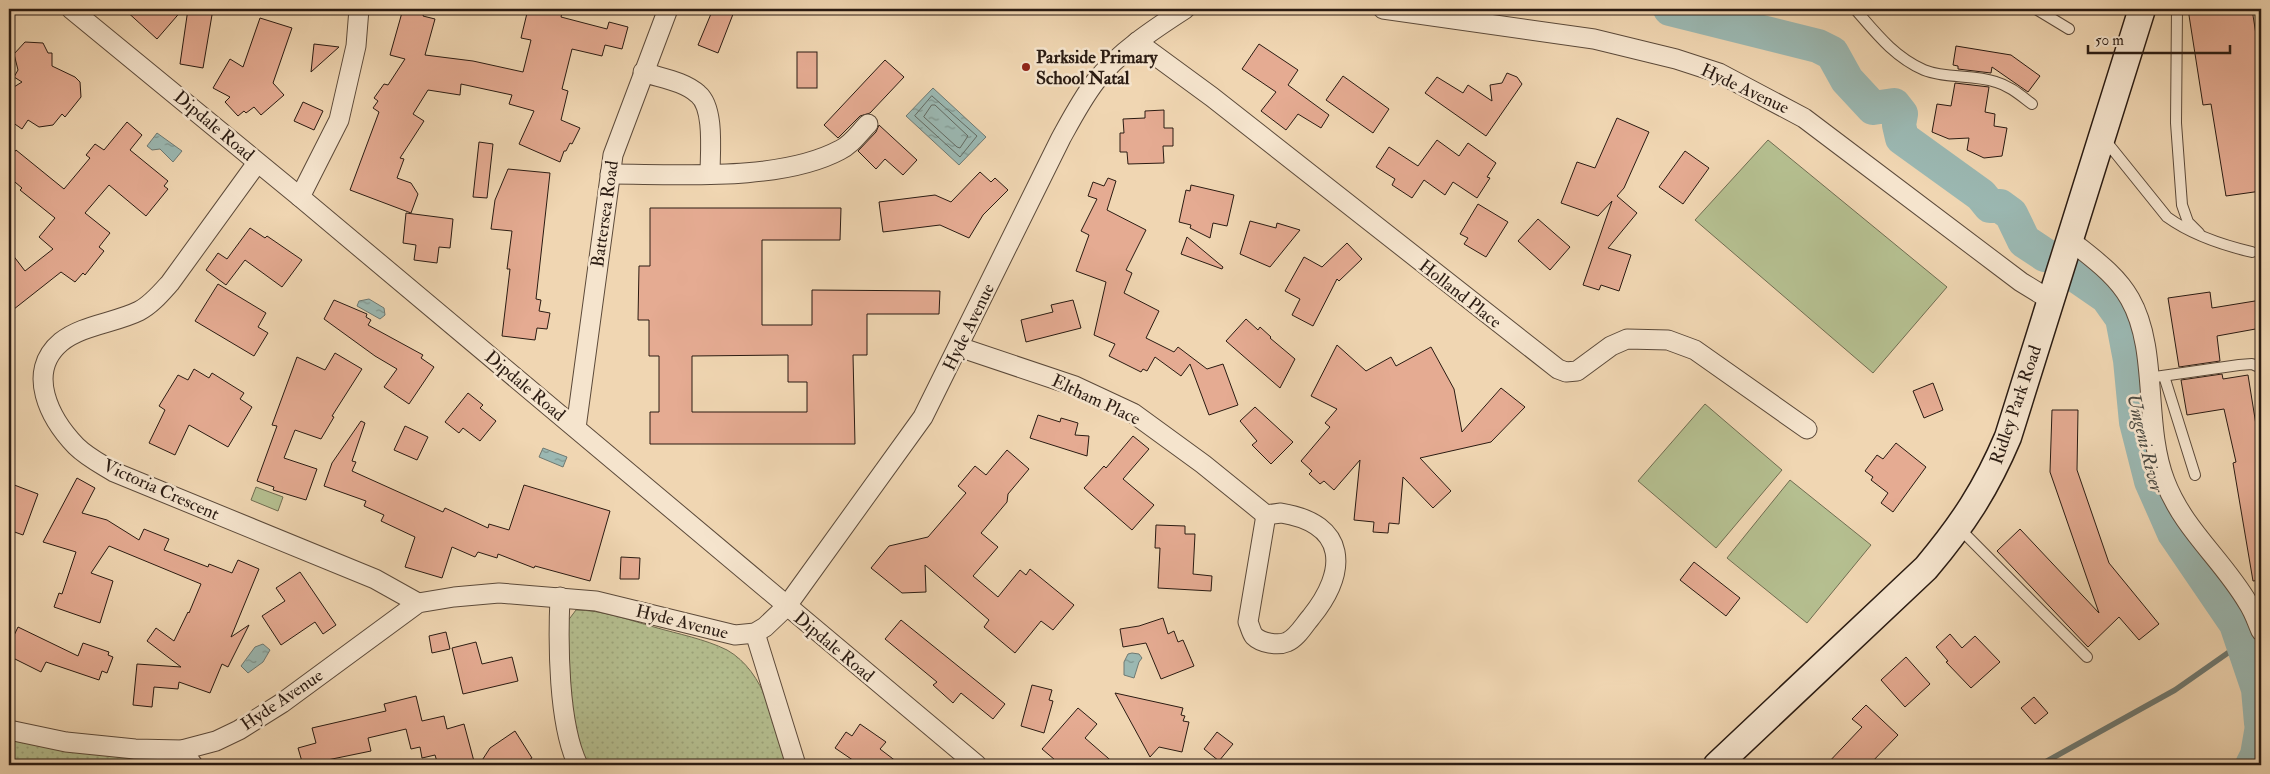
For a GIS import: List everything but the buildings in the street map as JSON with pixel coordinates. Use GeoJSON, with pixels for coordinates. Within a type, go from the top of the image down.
{"type":"FeatureCollection","features":[{"type":"Feature","properties":{"kind":"street","name":"Dipdale Road"},"geometry":{"type":"LineString","coordinates":[[72,9],[300,197],[786,607],[977,765]]}},
{"type":"Feature","properties":{"kind":"street"},"geometry":{"type":"LineString","coordinates":[[300,197],[339,120],[356,46],[359,9]]}},
{"type":"Feature","properties":{"kind":"street","name":"Battersea Road"},"geometry":{"type":"LineString","coordinates":[[576,428],[610,174],[620,132],[668,9]]}},
{"type":"Feature","properties":{"kind":"street","name":"Hyde Avenue"},"geometry":{"type":"LineString","coordinates":[[9,730],[66,742],[135,749],[187,758],[239,730],[282,703],[418,603],[499,593],[560,597],[596,601],[722,634],[755,633],[765,627],[786,607],[911,436],[959,347],[1080,103],[1101,75],[1137,42],[1185,9]]}},
{"type":"Feature","properties":{"kind":"street","name":"Hyde Avenue"},"geometry":{"type":"LineString","coordinates":[[1383,9],[1594,39],[1676,59],[1719,73],[1804,118],[2020,282],[2052,301]]}},
{"type":"Feature","properties":{"kind":"street","name":"Ridley Park Road"},"geometry":{"type":"LineString","coordinates":[[1718,765],[1926,568],[1958,528],[1993,472],[2008,436],[2052,301],[2142,9]]}},
{"type":"Feature","properties":{"kind":"street","name":"Holland Place"},"geometry":{"type":"LineString","coordinates":[[1137,42],[1212,97],[1558,370],[1566,372],[1577,371],[1611,346],[1627,339],[1668,340],[1695,350],[1807,429]]}},
{"type":"Feature","properties":{"kind":"street"},"geometry":{"type":"LineString","coordinates":[[643,72],[685,86],[698,94],[704,102],[709,122],[710,174]]}},
{"type":"Feature","properties":{"kind":"street"},"geometry":{"type":"LineString","coordinates":[[610,174],[733,174],[774,170],[814,160],[841,150],[868,124]]}},
{"type":"Feature","properties":{"kind":"street","name":"Victoria Crescent"},"geometry":{"type":"LineString","coordinates":[[257,163],[170,283],[156,298],[141,310],[61,342],[51,353],[44,370],[42,379],[44,395],[61,429],[76,446],[92,459],[114,472],[374,579],[418,603]]}},
{"type":"Feature","properties":{"kind":"street"},"geometry":{"type":"LineString","coordinates":[[2070,240],[2109,272],[2130,299],[2144,332],[2156,377],[2153,430],[2165,480],[2185,521],[2255,602],[2261,631]]}},
{"type":"Feature","properties":{"kind":"street","name":"Eltham Place"},"geometry":{"type":"LineString","coordinates":[[959,347],[1075,386],[1133,412],[1203,464],[1266,515]]}},
{"type":"Feature","properties":{"kind":"street"},"geometry":{"type":"LineString","coordinates":[[1288,514],[1313,522],[1328,533],[1334,545],[1335,570],[1329,589],[1297,635],[1286,642],[1260,640],[1252,635],[1248,622],[1266,515],[1288,514]]}},
{"type":"Feature","properties":{"kind":"street"},"geometry":{"type":"LineString","coordinates":[[560,597],[558,633],[565,713],[569,742],[578,765]]}},
{"type":"Feature","properties":{"kind":"street"},"geometry":{"type":"LineString","coordinates":[[755,633],[796,765]]}},
{"type":"Feature","properties":{"kind":"lane"},"geometry":{"type":"LineString","coordinates":[[1855,9],[1879,38],[1898,55],[1925,70],[1995,81],[2010,88],[2032,104]]}},
{"type":"Feature","properties":{"kind":"lane"},"geometry":{"type":"LineString","coordinates":[[2036,9],[2069,29]]}},
{"type":"Feature","properties":{"kind":"lane"},"geometry":{"type":"LineString","coordinates":[[2177,9],[2176,123],[2182,205],[2188,222],[2199,233]]}},
{"type":"Feature","properties":{"kind":"lane"},"geometry":{"type":"LineString","coordinates":[[2102,137],[2167,217],[2180,226],[2229,247],[2252,252]]}},
{"type":"Feature","properties":{"kind":"lane"},"geometry":{"type":"LineString","coordinates":[[2194,474],[2156,377],[2239,365],[2252,364],[2261,368]]}},
{"type":"Feature","properties":{"kind":"lane"},"geometry":{"type":"LineString","coordinates":[[1958,528],[2087,657]]}},
{"type":"Feature","properties":{"kind":"green space"},"geometry":{"type":"Polygon","coordinates":[[[1768,140],[1947,287],[1873,373],[1695,220],[1768,140]]]}},
{"type":"Feature","properties":{"kind":"green space"},"geometry":{"type":"Polygon","coordinates":[[[1705,404],[1782,470],[1716,548],[1638,481],[1705,404]]]}},
{"type":"Feature","properties":{"kind":"green space"},"geometry":{"type":"Polygon","coordinates":[[[1790,480],[1871,545],[1807,623],[1727,558],[1790,480]]]}},
{"type":"Feature","properties":{"kind":"green space"},"geometry":{"type":"Polygon","coordinates":[[[256,487],[283,497],[278,511],[251,500],[256,487]]]}},
{"type":"Feature","properties":{"kind":"green space"},"geometry":{"type":"Polygon","coordinates":[[[576,610],[586,610],[615,616],[701,640],[727,650],[751,672],[760,686],[773,717],[788,765],[588,765],[576,733],[568,676],[567,622],[576,610]]]}},
{"type":"Feature","properties":{"kind":"green space"},"geometry":{"type":"Polygon","coordinates":[[[9,735],[82,752],[211,765],[9,765],[9,735]]]}},
{"type":"Feature","properties":{"kind":"water"},"geometry":{"type":"Polygon","coordinates":[[[933,88],[986,137],[959,165],[906,116],[933,88]]]}},
{"type":"Feature","properties":{"kind":"water"},"geometry":{"type":"Polygon","coordinates":[[[157,133],[182,151],[173,162],[160,149],[152,150],[147,146],[157,133]]]}},
{"type":"Feature","properties":{"kind":"water"},"geometry":{"type":"Polygon","coordinates":[[[369,299],[384,308],[385,315],[380,319],[357,306],[359,301],[369,299]]]}},
{"type":"Feature","properties":{"kind":"water"},"geometry":{"type":"Polygon","coordinates":[[[543,448],[567,457],[563,467],[539,457],[543,448]]]}},
{"type":"Feature","properties":{"kind":"water"},"geometry":{"type":"Polygon","coordinates":[[[263,644],[270,650],[263,662],[248,673],[241,666],[255,647],[263,644]]]}},
{"type":"Feature","properties":{"kind":"water"},"geometry":{"type":"Polygon","coordinates":[[[1128,654],[1139,654],[1142,658],[1134,678],[1124,675],[1124,662],[1128,654]]]}},
{"type":"Feature","properties":{"kind":"waterway","name":"Umgeni River"},"geometry":{"type":"LineString","coordinates":[[1670,9],[1818,46],[1832,53],[1847,80],[1873,108],[1894,105],[1901,114],[1899,125],[1902,138],[1981,195],[1990,206],[2000,206],[2011,214],[2024,241],[2045,255]]}},
{"type":"Feature","properties":{"kind":"waterway","name":"Umgeni River"},"geometry":{"type":"LineString","coordinates":[[2078,277],[2107,297],[2122,318],[2130,360],[2136,422],[2151,481],[2174,533],[2236,624],[2258,689],[2261,723]]}},
{"type":"Feature","properties":{"kind":"waterway"},"geometry":{"type":"LineString","coordinates":[[2040,765],[2175,690],[2242,643]]}},
{"type":"Feature","properties":{"kind":"waterway","name":"Umgeni River"},"geometry":{"type":"LineString","coordinates":[[2252,765],[2257,755],[2261,732]]}},
{"type":"Feature","properties":{"kind":"place","name":"Parkside Primary School Natal"},"geometry":{"type":"Point","coordinates":[1026,67]}}]}
